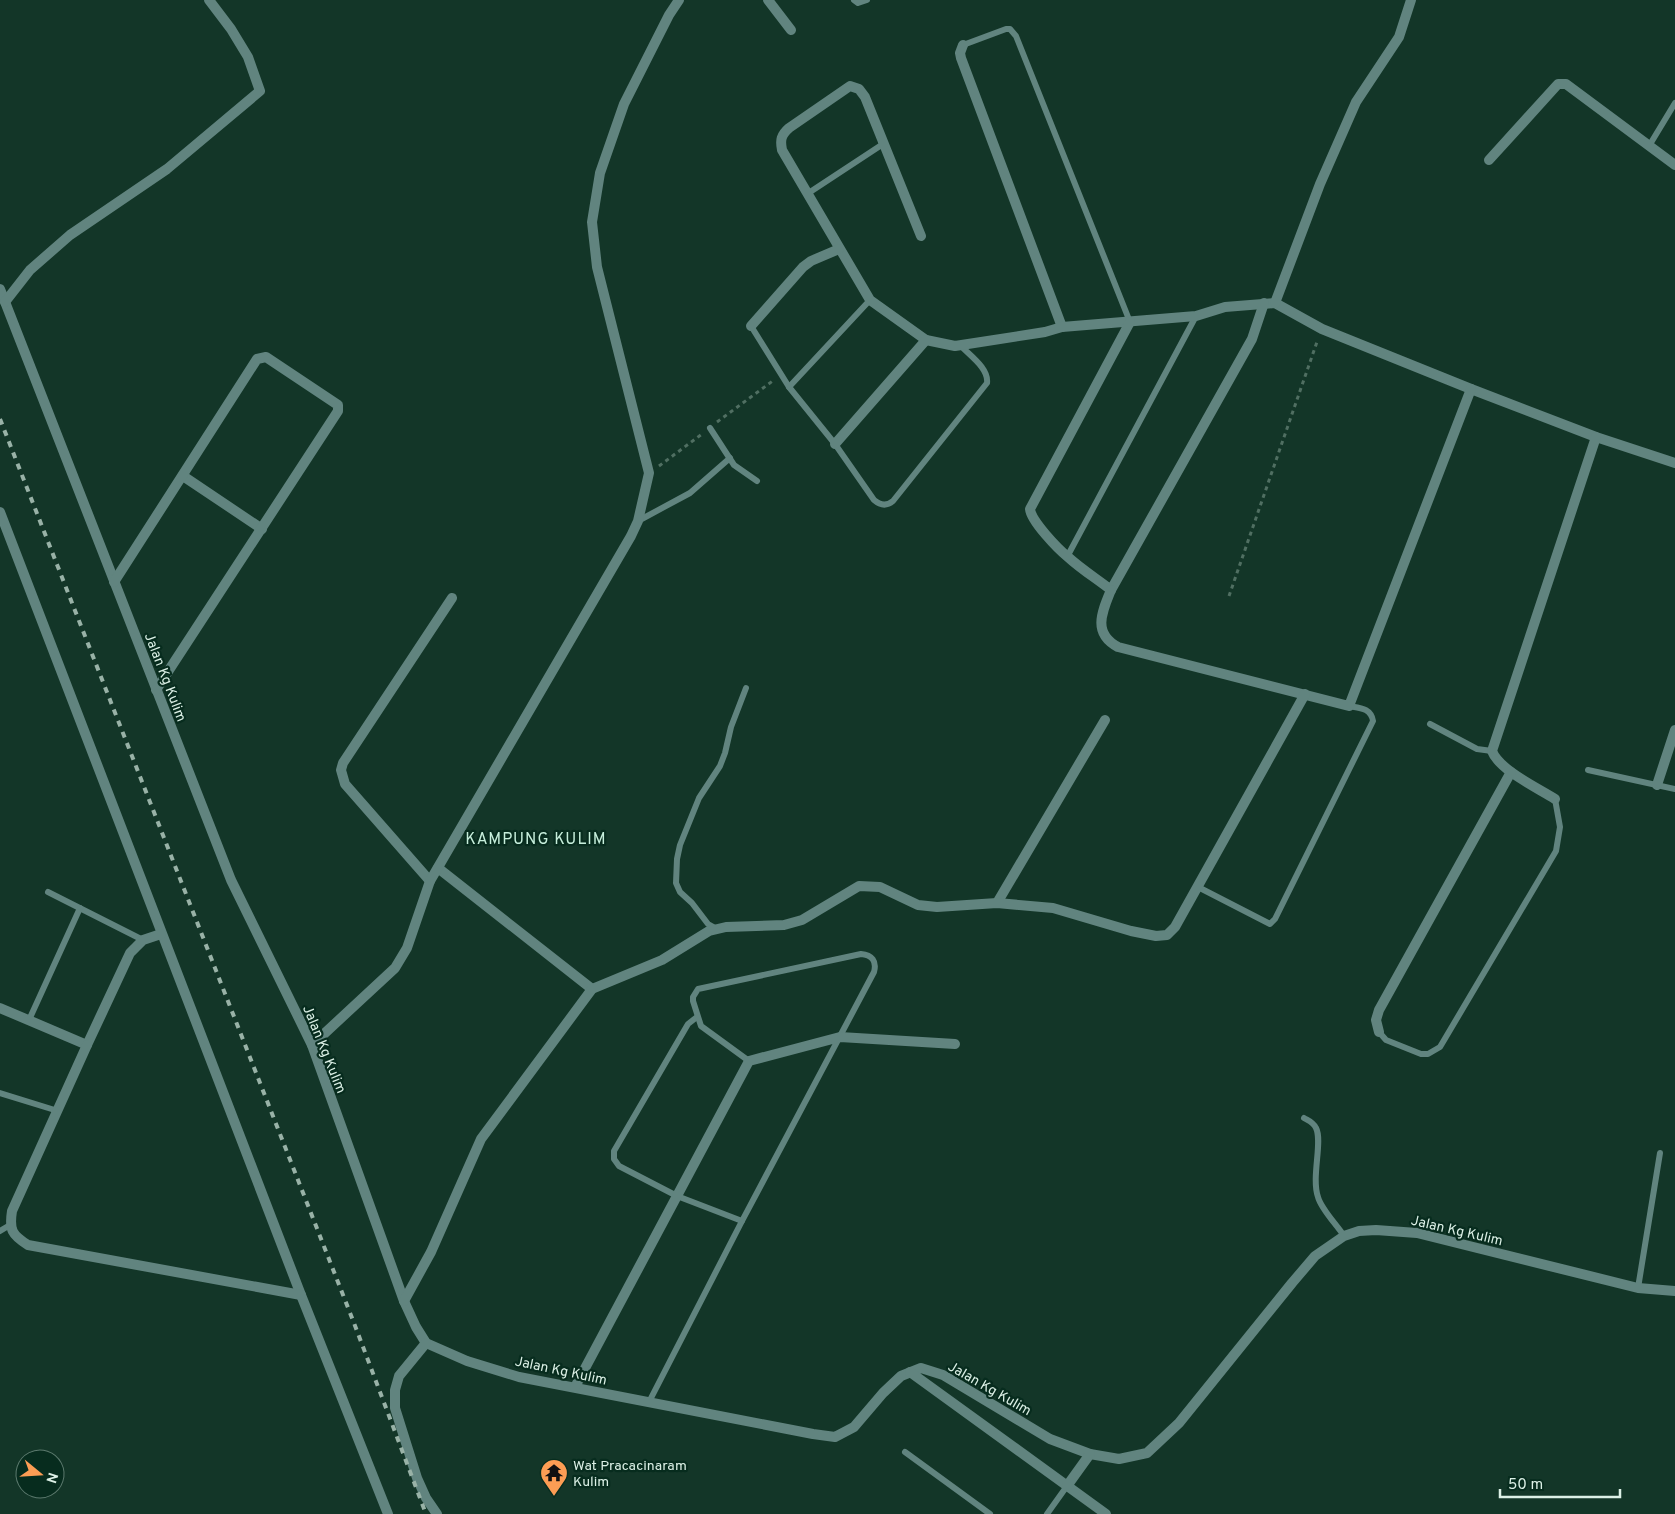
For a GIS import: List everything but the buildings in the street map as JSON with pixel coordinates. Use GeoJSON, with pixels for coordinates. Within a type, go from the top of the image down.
{"type":"FeatureCollection","features":[{"type":"Feature","properties":{"kind":"street"},"geometry":{"type":"LineString","coordinates":[[5,302],[30,270],[70,235],[167,169],[260,91],[248,58],[231,29],[209,0]]}},
{"type":"Feature","properties":{"kind":"street"},"geometry":{"type":"LineString","coordinates":[[312,1045],[395,968],[407,948],[430,881],[638,521],[649,473],[597,267],[592,222],[600,173],[624,104],[669,15],[679,0]]}},
{"type":"Feature","properties":{"kind":"street"},"geometry":{"type":"LineString","coordinates":[[768,0],[792,30]]}},
{"type":"Feature","properties":{"kind":"street"},"geometry":{"type":"LineString","coordinates":[[1275,302],[1320,184],[1356,102],[1399,37],[1411,0]]}},
{"type":"Feature","properties":{"kind":"street"},"geometry":{"type":"LineString","coordinates":[[963,45],[960,53],[961,58],[1062,327]]}},
{"type":"Feature","properties":{"kind":"street"},"geometry":{"type":"LineString","coordinates":[[1489,160],[1558,84],[1566,84],[1675,165]]}},
{"type":"Feature","properties":{"kind":"street"},"geometry":{"type":"LineString","coordinates":[[921,236],[865,97],[859,89],[850,86],[783,133],[780,142],[782,150],[838,249],[870,300],[926,340],[960,345],[1045,332],[1062,327],[1196,316],[1225,307],[1275,302],[1322,329],[1471,389],[1596,437],[1675,463]]}},
{"type":"Feature","properties":{"kind":"street"},"geometry":{"type":"LineString","coordinates":[[751,326],[803,267],[811,261],[838,249]]}},
{"type":"Feature","properties":{"kind":"street","name":"Jalan Kg Kulim"},"geometry":{"type":"LineString","coordinates":[[0,289],[231,880],[312,1045],[404,1301],[426,1344],[467,1361],[519,1377],[835,1437],[854,1427],[882,1393],[901,1376],[921,1368],[943,1375],[1050,1439],[1090,1454],[1119,1459],[1147,1453],[1179,1423],[1316,1256],[1344,1236],[1358,1231],[1376,1230],[1417,1233],[1638,1288],[1675,1291]]}},
{"type":"Feature","properties":{"kind":"street"},"geometry":{"type":"LineString","coordinates":[[1264,304],[1252,339],[1112,590],[1104,608],[1101,624],[1102,634],[1108,642],[1118,647],[1349,706],[1471,389]]}},
{"type":"Feature","properties":{"kind":"street"},"geometry":{"type":"LineString","coordinates":[[1112,590],[1067,557],[1036,522],[1030,513],[1030,509],[1130,322]]}},
{"type":"Feature","properties":{"kind":"street"},"geometry":{"type":"LineString","coordinates":[[834,444],[926,340]]}},
{"type":"Feature","properties":{"kind":"street"},"geometry":{"type":"LineString","coordinates":[[114,582],[257,359],[266,357],[338,405],[338,412],[156,690]]}},
{"type":"Feature","properties":{"kind":"street"},"geometry":{"type":"LineString","coordinates":[[1556,799],[1511,772],[1494,758],[1492,751],[1596,437]]}},
{"type":"Feature","properties":{"kind":"street"},"geometry":{"type":"LineString","coordinates":[[183,476],[262,530]]}},
{"type":"Feature","properties":{"kind":"street"},"geometry":{"type":"LineString","coordinates":[[0,512],[301,1296],[388,1514]]}},
{"type":"Feature","properties":{"kind":"street"},"geometry":{"type":"LineString","coordinates":[[430,881],[345,784],[341,770],[452,598]]}},
{"type":"Feature","properties":{"kind":"street"},"geometry":{"type":"LineString","coordinates":[[404,1301],[431,1252],[481,1139],[592,989],[662,960],[708,931],[726,927],[784,925],[802,920],[859,886],[880,887],[918,905],[937,907],[996,903],[1053,908],[1131,931],[1156,936],[1167,935],[1176,928],[1304,694]]}},
{"type":"Feature","properties":{"kind":"street"},"geometry":{"type":"LineString","coordinates":[[996,903],[1105,720]]}},
{"type":"Feature","properties":{"kind":"street"},"geometry":{"type":"LineString","coordinates":[[1657,785],[1675,730]]}},
{"type":"Feature","properties":{"kind":"street"},"geometry":{"type":"LineString","coordinates":[[1379,1032],[1376,1020],[1379,1010],[1511,772]]}},
{"type":"Feature","properties":{"kind":"street"},"geometry":{"type":"LineString","coordinates":[[438,868],[592,989]]}},
{"type":"Feature","properties":{"kind":"street"},"geometry":{"type":"LineString","coordinates":[[161,934],[143,940],[130,953],[12,1211],[10,1225],[16,1238],[28,1244],[301,1296]]}},
{"type":"Feature","properties":{"kind":"street"},"geometry":{"type":"LineString","coordinates":[[0,1008],[88,1046]]}},
{"type":"Feature","properties":{"kind":"street"},"geometry":{"type":"LineString","coordinates":[[575,1388],[749,1061],[840,1037],[955,1044]]}},
{"type":"Feature","properties":{"kind":"street"},"geometry":{"type":"LineString","coordinates":[[426,1344],[399,1376],[395,1390],[395,1408],[418,1478],[426,1498],[437,1514]]}},
{"type":"Feature","properties":{"kind":"street"},"geometry":{"type":"LineString","coordinates":[[910,1372],[1106,1514]]}},
{"type":"Feature","properties":{"kind":"street"},"geometry":{"type":"LineString","coordinates":[[1067,1486],[1090,1454]]}},
{"type":"Feature","properties":{"kind":"lane"},"geometry":{"type":"LineString","coordinates":[[854,0],[858,3],[867,0]]}},
{"type":"Feature","properties":{"kind":"lane"},"geometry":{"type":"LineString","coordinates":[[963,45],[1006,28],[1010,29],[1016,36],[1130,322]]}},
{"type":"Feature","properties":{"kind":"lane"},"geometry":{"type":"LineString","coordinates":[[1649,146],[1675,103]]}},
{"type":"Feature","properties":{"kind":"lane"},"geometry":{"type":"LineString","coordinates":[[807,194],[884,144]]}},
{"type":"Feature","properties":{"kind":"lane"},"geometry":{"type":"LineString","coordinates":[[788,387],[870,300]]}},
{"type":"Feature","properties":{"kind":"lane"},"geometry":{"type":"LineString","coordinates":[[1067,557],[1196,316]]}},
{"type":"Feature","properties":{"kind":"lane"},"geometry":{"type":"LineString","coordinates":[[751,326],[788,387],[834,444],[878,504],[889,504],[987,383],[988,379],[985,371],[960,345]]}},
{"type":"Feature","properties":{"kind":"lane"},"geometry":{"type":"LineString","coordinates":[[710,428],[734,465],[757,481]]}},
{"type":"Feature","properties":{"kind":"lane"},"geometry":{"type":"LineString","coordinates":[[638,521],[690,493],[730,458]]}},
{"type":"Feature","properties":{"kind":"lane"},"geometry":{"type":"LineString","coordinates":[[717,929],[708,924],[692,903],[680,892],[676,883],[676,859],[680,844],[699,798],[720,766],[731,726],[746,688]]}},
{"type":"Feature","properties":{"kind":"lane"},"geometry":{"type":"LineString","coordinates":[[1198,887],[1270,924],[1275,920],[1373,721],[1372,715],[1366,710],[1349,706]]}},
{"type":"Feature","properties":{"kind":"lane"},"geometry":{"type":"LineString","coordinates":[[1430,724],[1477,749],[1492,751]]}},
{"type":"Feature","properties":{"kind":"lane"},"geometry":{"type":"LineString","coordinates":[[1588,770],[1675,789]]}},
{"type":"Feature","properties":{"kind":"lane"},"geometry":{"type":"LineString","coordinates":[[1379,1032],[1386,1040],[1421,1054],[1428,1054],[1440,1047],[1556,851],[1560,828],[1556,799]]}},
{"type":"Feature","properties":{"kind":"lane"},"geometry":{"type":"LineString","coordinates":[[48,892],[143,940]]}},
{"type":"Feature","properties":{"kind":"lane"},"geometry":{"type":"LineString","coordinates":[[29,1020],[80,908]]}},
{"type":"Feature","properties":{"kind":"lane"},"geometry":{"type":"LineString","coordinates":[[650,1402],[742,1221],[874,972],[876,965],[873,959],[868,955],[862,954],[698,989],[692,997],[701,1026],[749,1061]]}},
{"type":"Feature","properties":{"kind":"lane"},"geometry":{"type":"LineString","coordinates":[[697,1017],[688,1024],[613,1155],[619,1166],[677,1196],[742,1221]]}},
{"type":"Feature","properties":{"kind":"lane"},"geometry":{"type":"LineString","coordinates":[[0,1093],[58,1111]]}},
{"type":"Feature","properties":{"kind":"lane"},"geometry":{"type":"LineString","coordinates":[[1304,1118],[1316,1128],[1318,1136],[1314,1186],[1318,1200],[1344,1236]]}},
{"type":"Feature","properties":{"kind":"lane"},"geometry":{"type":"LineString","coordinates":[[1638,1288],[1660,1153]]}},
{"type":"Feature","properties":{"kind":"lane"},"geometry":{"type":"LineString","coordinates":[[0,1231],[10,1225]]}},
{"type":"Feature","properties":{"kind":"lane"},"geometry":{"type":"LineString","coordinates":[[905,1452],[990,1514]]}},
{"type":"Feature","properties":{"kind":"lane"},"geometry":{"type":"LineString","coordinates":[[1047,1514],[1067,1486]]}},
{"type":"Feature","properties":{"kind":"path"},"geometry":{"type":"LineString","coordinates":[[1229,596],[1322,329]]}},
{"type":"Feature","properties":{"kind":"railway"},"geometry":{"type":"LineString","coordinates":[[0,419],[354,1323],[426,1514]]}},
{"type":"Feature","properties":{"kind":"place","name":"Wat Pracacinaram Kulim"},"geometry":{"type":"Point","coordinates":[554,1497]}},
{"type":"Feature","properties":{"kind":"district","name":"KAMPUNG KULIM"},"geometry":{"type":"Point","coordinates":[536,838]}}]}
